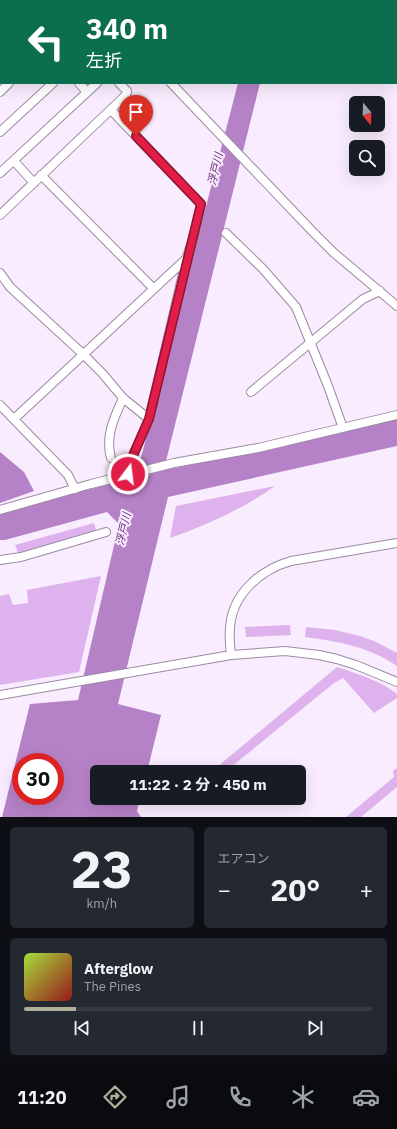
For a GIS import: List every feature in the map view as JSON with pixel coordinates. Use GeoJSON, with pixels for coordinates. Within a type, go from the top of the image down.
{"type":"FeatureCollection","features":[{"type":"Feature","properties":{"kind":"street"},"geometry":{"type":"LineString","coordinates":[[0,92],[8,84]]}},
{"type":"Feature","properties":{"kind":"street"},"geometry":{"type":"LineString","coordinates":[[0,132],[52,84]]}},
{"type":"Feature","properties":{"kind":"street"},"geometry":{"type":"LineString","coordinates":[[80,84],[87,92]]}},
{"type":"Feature","properties":{"kind":"street"},"geometry":{"type":"LineString","coordinates":[[0,174],[95,84]]}},
{"type":"Feature","properties":{"kind":"street"},"geometry":{"type":"LineString","coordinates":[[0,215],[126,95],[126,92],[120,84]]}},
{"type":"Feature","properties":{"kind":"street"},"geometry":{"type":"LineString","coordinates":[[172,84],[334,253],[397,306]]}},
{"type":"Feature","properties":{"kind":"street"},"geometry":{"type":"LineString","coordinates":[[111,110],[201,204],[149,419],[131,460],[128,474]]}},
{"type":"Feature","properties":{"kind":"street"},"geometry":{"type":"LineString","coordinates":[[14,161],[34,182]]}},
{"type":"Feature","properties":{"kind":"street"},"geometry":{"type":"LineString","coordinates":[[41,175],[154,288]]}},
{"type":"Feature","properties":{"kind":"street"},"geometry":{"type":"LineString","coordinates":[[226,233],[263,269],[296,307],[328,386],[343,428]]}},
{"type":"Feature","properties":{"kind":"street"},"geometry":{"type":"LineString","coordinates":[[14,420],[187,257]]}},
{"type":"Feature","properties":{"kind":"street"},"geometry":{"type":"LineString","coordinates":[[0,273],[10,287],[84,355],[102,373],[123,398],[149,419]]}},
{"type":"Feature","properties":{"kind":"street"},"geometry":{"type":"LineString","coordinates":[[251,392],[363,299],[380,291]]}},
{"type":"Feature","properties":{"kind":"street"},"geometry":{"type":"LineString","coordinates":[[111,458],[108,448],[108,441],[113,420],[123,398]]}},
{"type":"Feature","properties":{"kind":"street"},"geometry":{"type":"LineString","coordinates":[[2,410],[14,420],[68,475],[75,489]]}},
{"type":"Feature","properties":{"kind":"street"},"geometry":{"type":"LineString","coordinates":[[0,510],[128,474],[170,464],[258,448],[397,415]]}},
{"type":"Feature","properties":{"kind":"street"},"geometry":{"type":"LineString","coordinates":[[0,560],[21,557],[106,532]]}},
{"type":"Feature","properties":{"kind":"street"},"geometry":{"type":"LineString","coordinates":[[231,656],[230,627],[236,605],[252,583],[266,571],[277,565],[291,561],[397,543]]}},
{"type":"Feature","properties":{"kind":"street"},"geometry":{"type":"LineString","coordinates":[[0,695],[231,656],[285,651],[319,655],[356,664],[397,682]]}},
{"type":"Feature","properties":{"kind":"shaded area"},"geometry":{"type":"Polygon","coordinates":[[[275,486],[224,516],[198,528],[170,538],[176,506],[275,486]]]}},
{"type":"Feature","properties":{"kind":"shaded area"},"geometry":{"type":"Polygon","coordinates":[[[94,523],[96,530],[18,553],[15,545],[94,523]]]}},
{"type":"Feature","properties":{"kind":"shaded area"},"geometry":{"type":"Polygon","coordinates":[[[101,576],[79,672],[0,685],[0,596],[9,594],[13,605],[28,603],[27,590],[101,576]]]}},
{"type":"Feature","properties":{"kind":"shaded area"},"geometry":{"type":"Polygon","coordinates":[[[290,625],[291,635],[246,637],[245,627],[290,625]]]}},
{"type":"Feature","properties":{"kind":"shaded area"},"geometry":{"type":"Polygon","coordinates":[[[306,627],[335,630],[374,641],[397,653],[397,666],[364,649],[342,643],[305,637],[306,627]]]}},
{"type":"Feature","properties":{"kind":"shaded area"},"geometry":{"type":"Polygon","coordinates":[[[337,667],[368,678],[397,694],[397,698],[374,713],[343,678],[334,683],[234,765],[219,765],[337,667]]]}},
{"type":"Feature","properties":{"kind":"shaded area"},"geometry":{"type":"Polygon","coordinates":[[[397,768],[397,787],[361,817],[346,817],[394,777],[393,771],[397,768]]]}},
{"type":"Feature","properties":{"kind":"water","name":"浮戸川"},"geometry":{"type":"Polygon","coordinates":[[[238,84],[260,84],[166,461],[175,468],[397,419],[397,446],[168,497],[118,704],[161,715],[149,765],[90,765],[90,805],[138,805],[137,811],[141,817],[2,817],[12,777],[12,805],[64,805],[64,753],[18,753],[30,704],[78,700],[119,524],[107,512],[5,540],[0,540],[0,513],[136,477],[238,84]]]}},
{"type":"Feature","properties":{"kind":"water"},"geometry":{"type":"Polygon","coordinates":[[[0,452],[24,472],[34,491],[0,503],[0,452]]]}},
{"type":"Feature","properties":{"kind":"route"},"geometry":{"type":"LineString","coordinates":[[128,474],[131,460],[149,419],[201,204],[136,136]]}}]}
